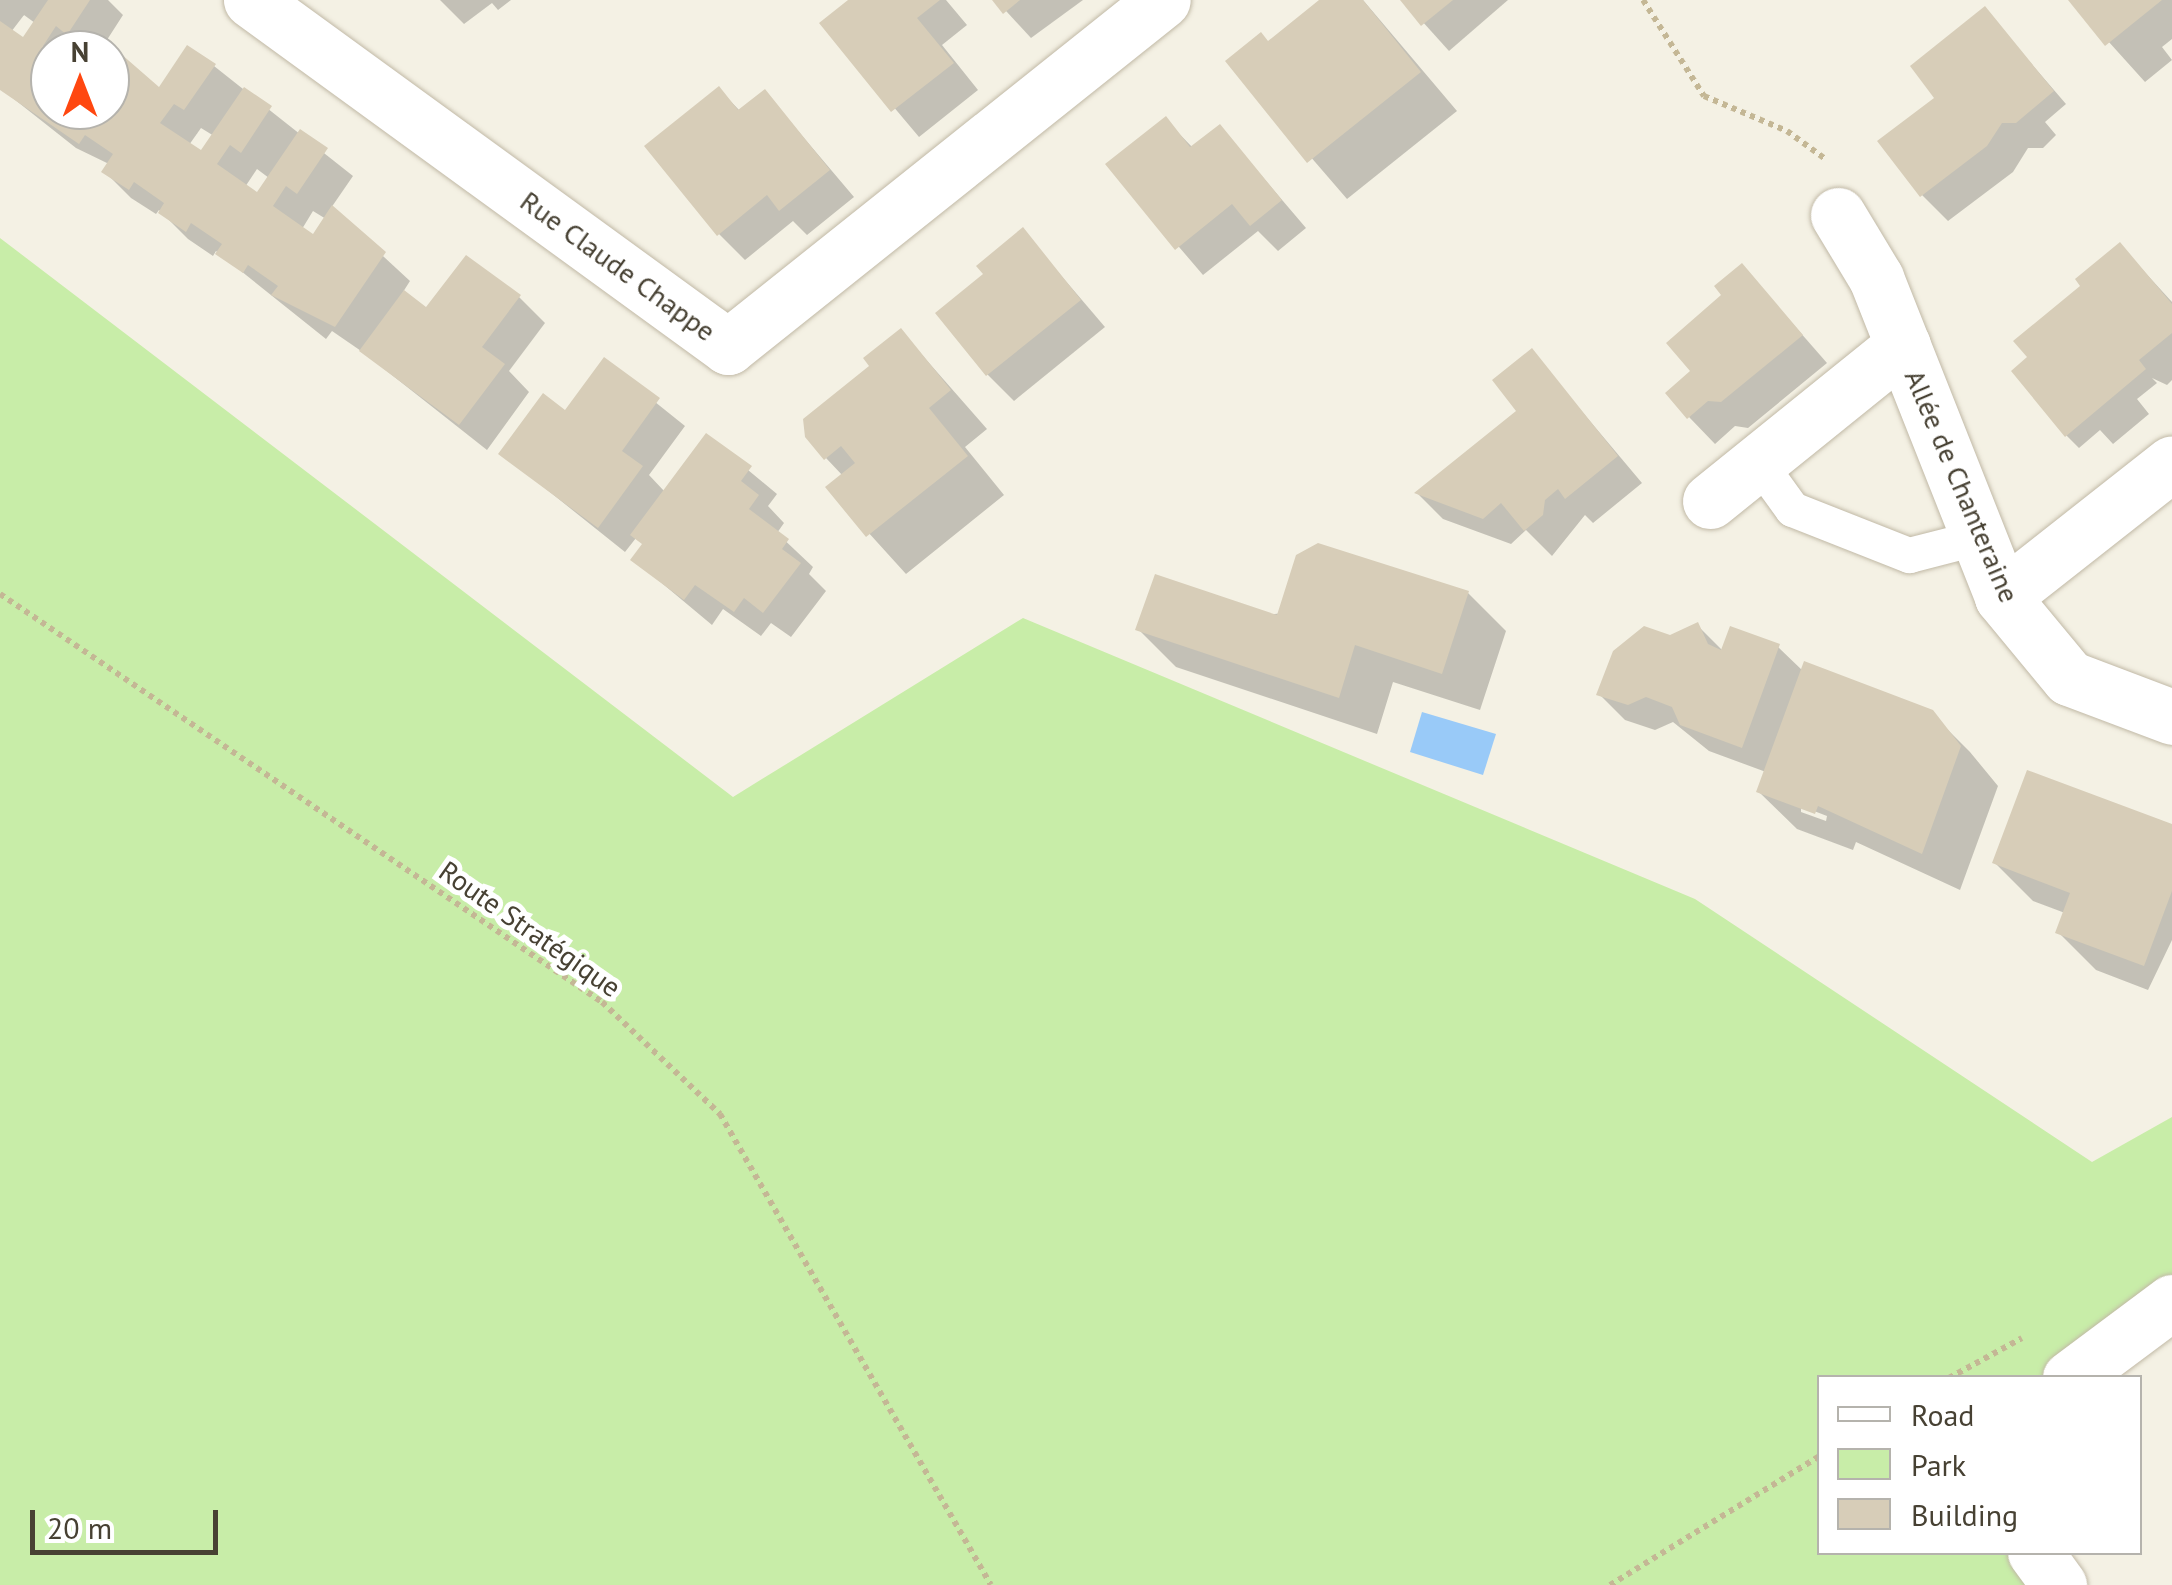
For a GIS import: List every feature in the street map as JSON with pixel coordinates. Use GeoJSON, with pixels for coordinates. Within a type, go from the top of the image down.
{"type":"FeatureCollection","features":[{"type":"Feature","properties":{"kind":"street","name":"Rue Claude Chappe"},"geometry":{"type":"LineString","coordinates":[[251,0],[728,347],[1163,0]]}},
{"type":"Feature","properties":{"kind":"street","name":"Allée de Chanteraine"},"geometry":{"type":"LineString","coordinates":[[1838,215],[1876,278],[2002,597],[2069,678],[2172,717]]}},
{"type":"Feature","properties":{"kind":"street","name":"Allée de Chanteraine"},"geometry":{"type":"LineString","coordinates":[[1710,501],[1903,345]]}},
{"type":"Feature","properties":{"kind":"street"},"geometry":{"type":"LineString","coordinates":[[2002,597],[2172,464]]}},
{"type":"Feature","properties":{"kind":"street"},"geometry":{"type":"LineString","coordinates":[[2074,1375],[2172,1302]]}},
{"type":"Feature","properties":{"kind":"street"},"geometry":{"type":"LineString","coordinates":[[2037,1555],[2060,1585]]}},
{"type":"Feature","properties":{"kind":"lane"},"geometry":{"type":"LineString","coordinates":[[1758,462],[1792,509],[1909,555],[1978,538]]}},
{"type":"Feature","properties":{"kind":"path"},"geometry":{"type":"LineString","coordinates":[[1643,0],[1704,96],[1787,131],[1820,153],[1838,177],[1838,215]]}},
{"type":"Feature","properties":{"kind":"path","name":"Route Stratégique"},"geometry":{"type":"LineString","coordinates":[[0,594],[602,1002],[720,1114],[991,1585]]}},
{"type":"Feature","properties":{"kind":"path"},"geometry":{"type":"LineString","coordinates":[[1610,1585],[1817,1458]]}},
{"type":"Feature","properties":{"kind":"green space"},"geometry":{"type":"Polygon","coordinates":[[[0,238],[733,797],[1023,618],[1695,899],[2092,1162],[2172,1117],[2172,1302],[2073,1375],[1817,1375],[1817,1555],[2036,1555],[2059,1585],[0,1585],[0,238]]]}},
{"type":"Feature","properties":{"kind":"water"},"geometry":{"type":"Polygon","coordinates":[[[1422,712],[1496,734],[1483,775],[1410,752],[1422,712]]]}},
{"type":"Feature","properties":{"kind":"building"},"geometry":{"type":"Polygon","coordinates":[[[48,0],[90,0],[70,30],[56,26],[53,30],[30,30],[30,111],[0,90],[0,21],[23,37],[48,0]]]}},
{"type":"Feature","properties":{"kind":"building"},"geometry":{"type":"Polygon","coordinates":[[[848,0],[940,0],[917,18],[954,63],[891,112],[819,23],[848,0]]]}},
{"type":"Feature","properties":{"kind":"building"},"geometry":{"type":"Polygon","coordinates":[[[992,0],[1020,0],[1003,14],[992,0]]]}},
{"type":"Feature","properties":{"kind":"building"},"geometry":{"type":"Polygon","coordinates":[[[1319,0],[1363,0],[1421,72],[1307,163],[1225,61],[1261,32],[1268,41],[1319,0]]]}},
{"type":"Feature","properties":{"kind":"building"},"geometry":{"type":"Polygon","coordinates":[[[1400,0],[1453,0],[1421,26],[1400,0]]]}},
{"type":"Feature","properties":{"kind":"building"},"geometry":{"type":"Polygon","coordinates":[[[2068,0],[2162,0],[2105,46],[2068,0]]]}},
{"type":"Feature","properties":{"kind":"building"},"geometry":{"type":"Polygon","coordinates":[[[1985,6],[2054,91],[2016,123],[2002,123],[1987,146],[1920,197],[1877,141],[1934,98],[1910,66],[1985,6]]]}},
{"type":"Feature","properties":{"kind":"building"},"geometry":{"type":"Polygon","coordinates":[[[187,45],[216,64],[184,110],[174,104],[160,123],[201,150],[244,87],[272,106],[241,153],[230,145],[217,164],[257,192],[300,129],[328,148],[297,194],[286,186],[273,206],[313,234],[332,205],[386,252],[335,327],[271,295],[278,286],[248,265],[243,273],[215,254],[222,244],[191,223],[186,232],[158,213],[164,203],[134,182],[129,190],[101,172],[113,154],[85,135],[79,144],[59,130],[130,130],[130,62],[159,87],[187,45]]]}},
{"type":"Feature","properties":{"kind":"building"},"geometry":{"type":"Polygon","coordinates":[[[719,86],[738,110],[765,89],[830,170],[779,211],[767,195],[717,236],[644,146],[719,86]]]}},
{"type":"Feature","properties":{"kind":"building"},"geometry":{"type":"Polygon","coordinates":[[[1166,116],[1190,147],[1220,124],[1282,200],[1250,226],[1232,204],[1175,250],[1105,164],[1166,116]]]}},
{"type":"Feature","properties":{"kind":"building"},"geometry":{"type":"Polygon","coordinates":[[[1023,227],[1081,300],[986,376],[935,313],[983,274],[976,266],[1023,227]]]}},
{"type":"Feature","properties":{"kind":"building"},"geometry":{"type":"Polygon","coordinates":[[[2120,242],[2172,304],[2172,333],[2139,360],[2146,369],[2065,437],[2011,371],[2027,357],[2013,341],[2080,286],[2075,279],[2120,242]]]}},
{"type":"Feature","properties":{"kind":"building"},"geometry":{"type":"Polygon","coordinates":[[[466,255],[521,295],[482,347],[505,364],[459,425],[359,351],[404,290],[426,307],[466,255]]]}},
{"type":"Feature","properties":{"kind":"building"},"geometry":{"type":"Polygon","coordinates":[[[1742,263],[1803,335],[1721,402],[1708,401],[1687,419],[1665,393],[1690,371],[1666,343],[1721,295],[1714,286],[1742,263]]]}},
{"type":"Feature","properties":{"kind":"building"},"geometry":{"type":"Polygon","coordinates":[[[901,328],[951,390],[929,408],[968,456],[866,537],[825,487],[855,463],[841,446],[824,460],[805,437],[803,419],[869,366],[863,358],[901,328]]]}},
{"type":"Feature","properties":{"kind":"building"},"geometry":{"type":"Polygon","coordinates":[[[1532,348],[1618,456],[1565,499],[1558,489],[1545,500],[1543,515],[1524,531],[1501,503],[1483,519],[1414,493],[1516,411],[1492,380],[1532,348]]]}},
{"type":"Feature","properties":{"kind":"building"},"geometry":{"type":"Polygon","coordinates":[[[604,357],[660,398],[622,451],[643,466],[598,528],[498,454],[543,393],[565,410],[604,357]]]}},
{"type":"Feature","properties":{"kind":"building"},"geometry":{"type":"Polygon","coordinates":[[[706,433],[752,466],[741,481],[759,495],[749,509],[789,539],[782,549],[801,563],[763,613],[744,598],[734,612],[695,585],[684,600],[630,560],[642,544],[630,535],[706,433]]]}},
{"type":"Feature","properties":{"kind":"building"},"geometry":{"type":"Polygon","coordinates":[[[1318,543],[1469,591],[1442,674],[1355,645],[1339,698],[1135,630],[1155,574],[1277,615],[1296,555],[1318,543]]]}},
{"type":"Feature","properties":{"kind":"building"},"geometry":{"type":"Polygon","coordinates":[[[1698,622],[1708,644],[1721,650],[1730,626],[1780,644],[1742,748],[1680,725],[1672,707],[1646,697],[1628,705],[1596,695],[1613,651],[1644,626],[1670,635],[1698,622]]]}},
{"type":"Feature","properties":{"kind":"building"},"geometry":{"type":"Polygon","coordinates":[[[1804,661],[1933,710],[1961,746],[1922,854],[1818,806],[1815,814],[1756,792],[1804,661]]]}},
{"type":"Feature","properties":{"kind":"building"},"geometry":{"type":"Polygon","coordinates":[[[2027,770],[2172,824],[2172,891],[2144,966],[2055,933],[2070,893],[1992,863],[2027,770]]]}}]}
